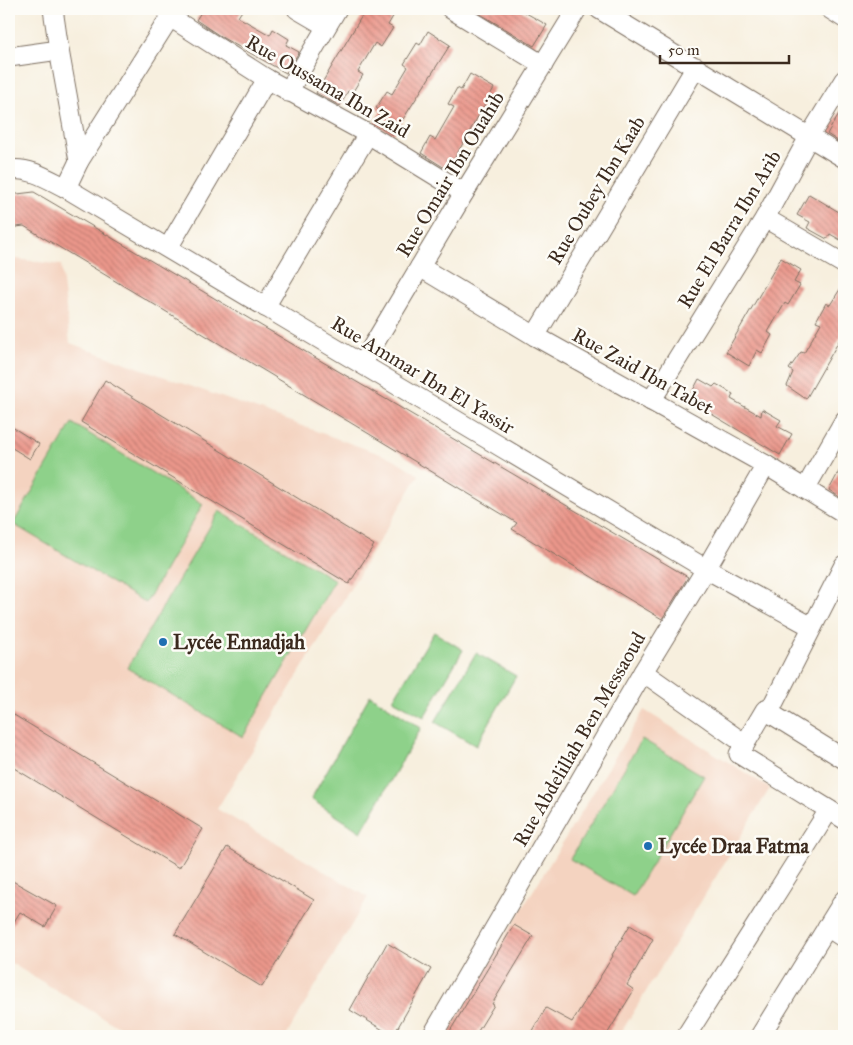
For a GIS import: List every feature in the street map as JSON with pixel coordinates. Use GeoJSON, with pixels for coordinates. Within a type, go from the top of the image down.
{"type":"FeatureCollection","features":[{"type":"Feature","properties":{"kind":"street"},"geometry":{"type":"LineString","coordinates":[[53,9],[78,160]]}},
{"type":"Feature","properties":{"kind":"street"},"geometry":{"type":"LineString","coordinates":[[297,9],[326,26]]}},
{"type":"Feature","properties":{"kind":"street"},"geometry":{"type":"LineString","coordinates":[[288,92],[326,26],[338,9]]}},
{"type":"Feature","properties":{"kind":"street"},"geometry":{"type":"LineString","coordinates":[[451,9],[543,65]]}},
{"type":"Feature","properties":{"kind":"street","name":"Rue Omair Ibn Ouahib"},"geometry":{"type":"LineString","coordinates":[[362,364],[464,193],[578,9]]}},
{"type":"Feature","properties":{"kind":"street"},"geometry":{"type":"LineString","coordinates":[[599,9],[844,158]]}},
{"type":"Feature","properties":{"kind":"street"},"geometry":{"type":"LineString","coordinates":[[830,9],[844,18]]}},
{"type":"Feature","properties":{"kind":"street"},"geometry":{"type":"LineString","coordinates":[[66,188],[78,160],[173,13]]}},
{"type":"Feature","properties":{"kind":"street","name":"Rue Oussama Ibn Zaid"},"geometry":{"type":"LineString","coordinates":[[173,13],[267,80],[368,134],[464,193]]}},
{"type":"Feature","properties":{"kind":"street"},"geometry":{"type":"LineString","coordinates":[[9,57],[59,50]]}},
{"type":"Feature","properties":{"kind":"street","name":"Rue Oubey Ibn Kaab"},"geometry":{"type":"LineString","coordinates":[[534,336],[696,67]]}},
{"type":"Feature","properties":{"kind":"street"},"geometry":{"type":"LineString","coordinates":[[168,248],[267,80]]}},
{"type":"Feature","properties":{"kind":"street","name":"Rue El Barra Ibn Arib"},"geometry":{"type":"LineString","coordinates":[[650,401],[765,218],[809,137],[844,80]]}},
{"type":"Feature","properties":{"kind":"street"},"geometry":{"type":"LineString","coordinates":[[265,307],[368,134]]}},
{"type":"Feature","properties":{"kind":"street","name":"Rue Ammar Ibn El Yassir"},"geometry":{"type":"LineString","coordinates":[[9,170],[30,172],[66,188],[706,569],[812,626]]}},
{"type":"Feature","properties":{"kind":"street"},"geometry":{"type":"LineString","coordinates":[[765,218],[844,264]]}},
{"type":"Feature","properties":{"kind":"street","name":"Rue Zaid Ibn Tabet"},"geometry":{"type":"LineString","coordinates":[[420,267],[534,336],[766,465],[844,513]]}},
{"type":"Feature","properties":{"kind":"street"},"geometry":{"type":"LineString","coordinates":[[805,489],[844,421]]}},
{"type":"Feature","properties":{"kind":"street","name":"Rue Abdelillah Ben Messaoud"},"geometry":{"type":"LineString","coordinates":[[432,1036],[766,465]]}},
{"type":"Feature","properties":{"kind":"street"},"geometry":{"type":"LineString","coordinates":[[769,712],[844,564]]}},
{"type":"Feature","properties":{"kind":"street"},"geometry":{"type":"LineString","coordinates":[[644,672],[745,744]]}},
{"type":"Feature","properties":{"kind":"street"},"geometry":{"type":"LineString","coordinates":[[686,1036],[837,814],[739,754],[765,710],[844,759]]}},
{"type":"Feature","properties":{"kind":"street"},"geometry":{"type":"LineString","coordinates":[[760,1036],[844,900]]}},
{"type":"Feature","properties":{"kind":"street"},"geometry":{"type":"LineString","coordinates":[[827,927],[844,938]]}},
{"type":"Feature","properties":{"kind":"shaded area","name":"Lycée Ennadjah"},"geometry":{"type":"Polygon","coordinates":[[[9,258],[61,265],[70,343],[394,459],[419,475],[217,809],[368,897],[286,1036],[134,1036],[9,962],[9,258]]]}},
{"type":"Feature","properties":{"kind":"shaded area","name":"Lycée Draa Fatma"},"geometry":{"type":"Polygon","coordinates":[[[644,710],[770,788],[619,1036],[444,1036],[644,710]]]}},
{"type":"Feature","properties":{"kind":"green space"},"geometry":{"type":"Polygon","coordinates":[[[72,423],[203,504],[146,603],[13,524],[72,423]]]}},
{"type":"Feature","properties":{"kind":"green space"},"geometry":{"type":"Polygon","coordinates":[[[219,511],[335,580],[243,737],[127,668],[219,511]]]}},
{"type":"Feature","properties":{"kind":"green space"},"geometry":{"type":"Polygon","coordinates":[[[434,632],[463,650],[424,717],[393,700],[434,632]]]}},
{"type":"Feature","properties":{"kind":"green space"},"geometry":{"type":"Polygon","coordinates":[[[476,653],[516,676],[476,746],[435,722],[476,653]]]}},
{"type":"Feature","properties":{"kind":"green space"},"geometry":{"type":"Polygon","coordinates":[[[370,695],[421,728],[361,832],[311,799],[370,695]]]}},
{"type":"Feature","properties":{"kind":"green space"},"geometry":{"type":"Polygon","coordinates":[[[642,739],[704,776],[633,896],[570,859],[642,739]]]}},
{"type":"Feature","properties":{"kind":"building"},"geometry":{"type":"Polygon","coordinates":[[[203,9],[243,9],[238,17],[270,35],[273,29],[289,39],[286,45],[299,52],[286,73],[223,38],[196,20],[203,9]]]}},
{"type":"Feature","properties":{"kind":"building"},"geometry":{"type":"Polygon","coordinates":[[[366,9],[388,9],[395,13],[388,25],[393,28],[381,47],[375,43],[358,72],[363,75],[352,93],[348,91],[340,106],[316,93],[366,9]]]}},
{"type":"Feature","properties":{"kind":"building"},"geometry":{"type":"Polygon","coordinates":[[[472,9],[519,9],[547,25],[534,46],[472,9]]]}},
{"type":"Feature","properties":{"kind":"building"},"geometry":{"type":"Polygon","coordinates":[[[428,31],[450,45],[393,135],[374,123],[381,111],[376,108],[387,91],[392,94],[408,67],[404,64],[417,43],[420,45],[428,31]]]}},
{"type":"Feature","properties":{"kind":"building"},"geometry":{"type":"Polygon","coordinates":[[[470,74],[494,88],[448,170],[421,153],[430,137],[435,140],[454,107],[448,104],[457,88],[461,90],[470,74]]]}},
{"type":"Feature","properties":{"kind":"building"},"geometry":{"type":"Polygon","coordinates":[[[844,105],[844,145],[827,134],[844,105]]]}},
{"type":"Feature","properties":{"kind":"building"},"geometry":{"type":"Polygon","coordinates":[[[34,192],[688,577],[662,619],[512,529],[517,523],[24,226],[9,228],[9,195],[34,192]]]}},
{"type":"Feature","properties":{"kind":"building"},"geometry":{"type":"Polygon","coordinates":[[[809,194],[844,215],[844,242],[830,234],[827,239],[807,228],[810,222],[797,215],[809,194]]]}},
{"type":"Feature","properties":{"kind":"building"},"geometry":{"type":"Polygon","coordinates":[[[781,258],[801,270],[794,282],[800,285],[788,305],[785,303],[768,332],[772,335],[762,353],[757,350],[749,366],[726,352],[781,258]]]}},
{"type":"Feature","properties":{"kind":"building"},"geometry":{"type":"Polygon","coordinates":[[[844,283],[844,332],[806,399],[787,386],[793,372],[789,369],[801,352],[804,353],[821,323],[816,321],[826,303],[830,305],[844,283]]]}},
{"type":"Feature","properties":{"kind":"building"},"geometry":{"type":"Polygon","coordinates":[[[699,379],[713,387],[716,384],[733,394],[731,399],[761,416],[762,409],[781,420],[777,426],[792,434],[780,455],[688,400],[699,379]]]}},
{"type":"Feature","properties":{"kind":"building"},"geometry":{"type":"Polygon","coordinates":[[[105,380],[374,545],[349,584],[81,422],[105,380]]]}},
{"type":"Feature","properties":{"kind":"building"},"geometry":{"type":"Polygon","coordinates":[[[9,425],[39,444],[30,459],[9,446],[9,425]]]}},
{"type":"Feature","properties":{"kind":"building"},"geometry":{"type":"Polygon","coordinates":[[[844,462],[844,500],[829,490],[844,462]]]}},
{"type":"Feature","properties":{"kind":"building"},"geometry":{"type":"Polygon","coordinates":[[[9,712],[203,829],[179,868],[9,765],[9,712]]]}},
{"type":"Feature","properties":{"kind":"building"},"geometry":{"type":"Polygon","coordinates":[[[227,847],[314,900],[262,987],[175,934],[227,847]]]}},
{"type":"Feature","properties":{"kind":"building"},"geometry":{"type":"Polygon","coordinates":[[[9,879],[57,906],[45,927],[20,912],[9,930],[9,879]]]}},
{"type":"Feature","properties":{"kind":"building"},"geometry":{"type":"Polygon","coordinates":[[[514,925],[533,936],[492,1004],[494,1005],[475,1036],[447,1036],[514,925]]]}},
{"type":"Feature","properties":{"kind":"building"},"geometry":{"type":"Polygon","coordinates":[[[630,925],[653,939],[627,985],[634,990],[606,1036],[530,1036],[546,1008],[572,1022],[630,925]]]}},
{"type":"Feature","properties":{"kind":"building"},"geometry":{"type":"Polygon","coordinates":[[[387,943],[431,969],[393,1036],[350,1010],[387,943]]]}},
{"type":"Feature","properties":{"kind":"place","name":"Lycée Ennadjah"},"geometry":{"type":"Point","coordinates":[163,642]}},
{"type":"Feature","properties":{"kind":"place","name":"Lycée Draa Fatma"},"geometry":{"type":"Point","coordinates":[648,846]}}]}
